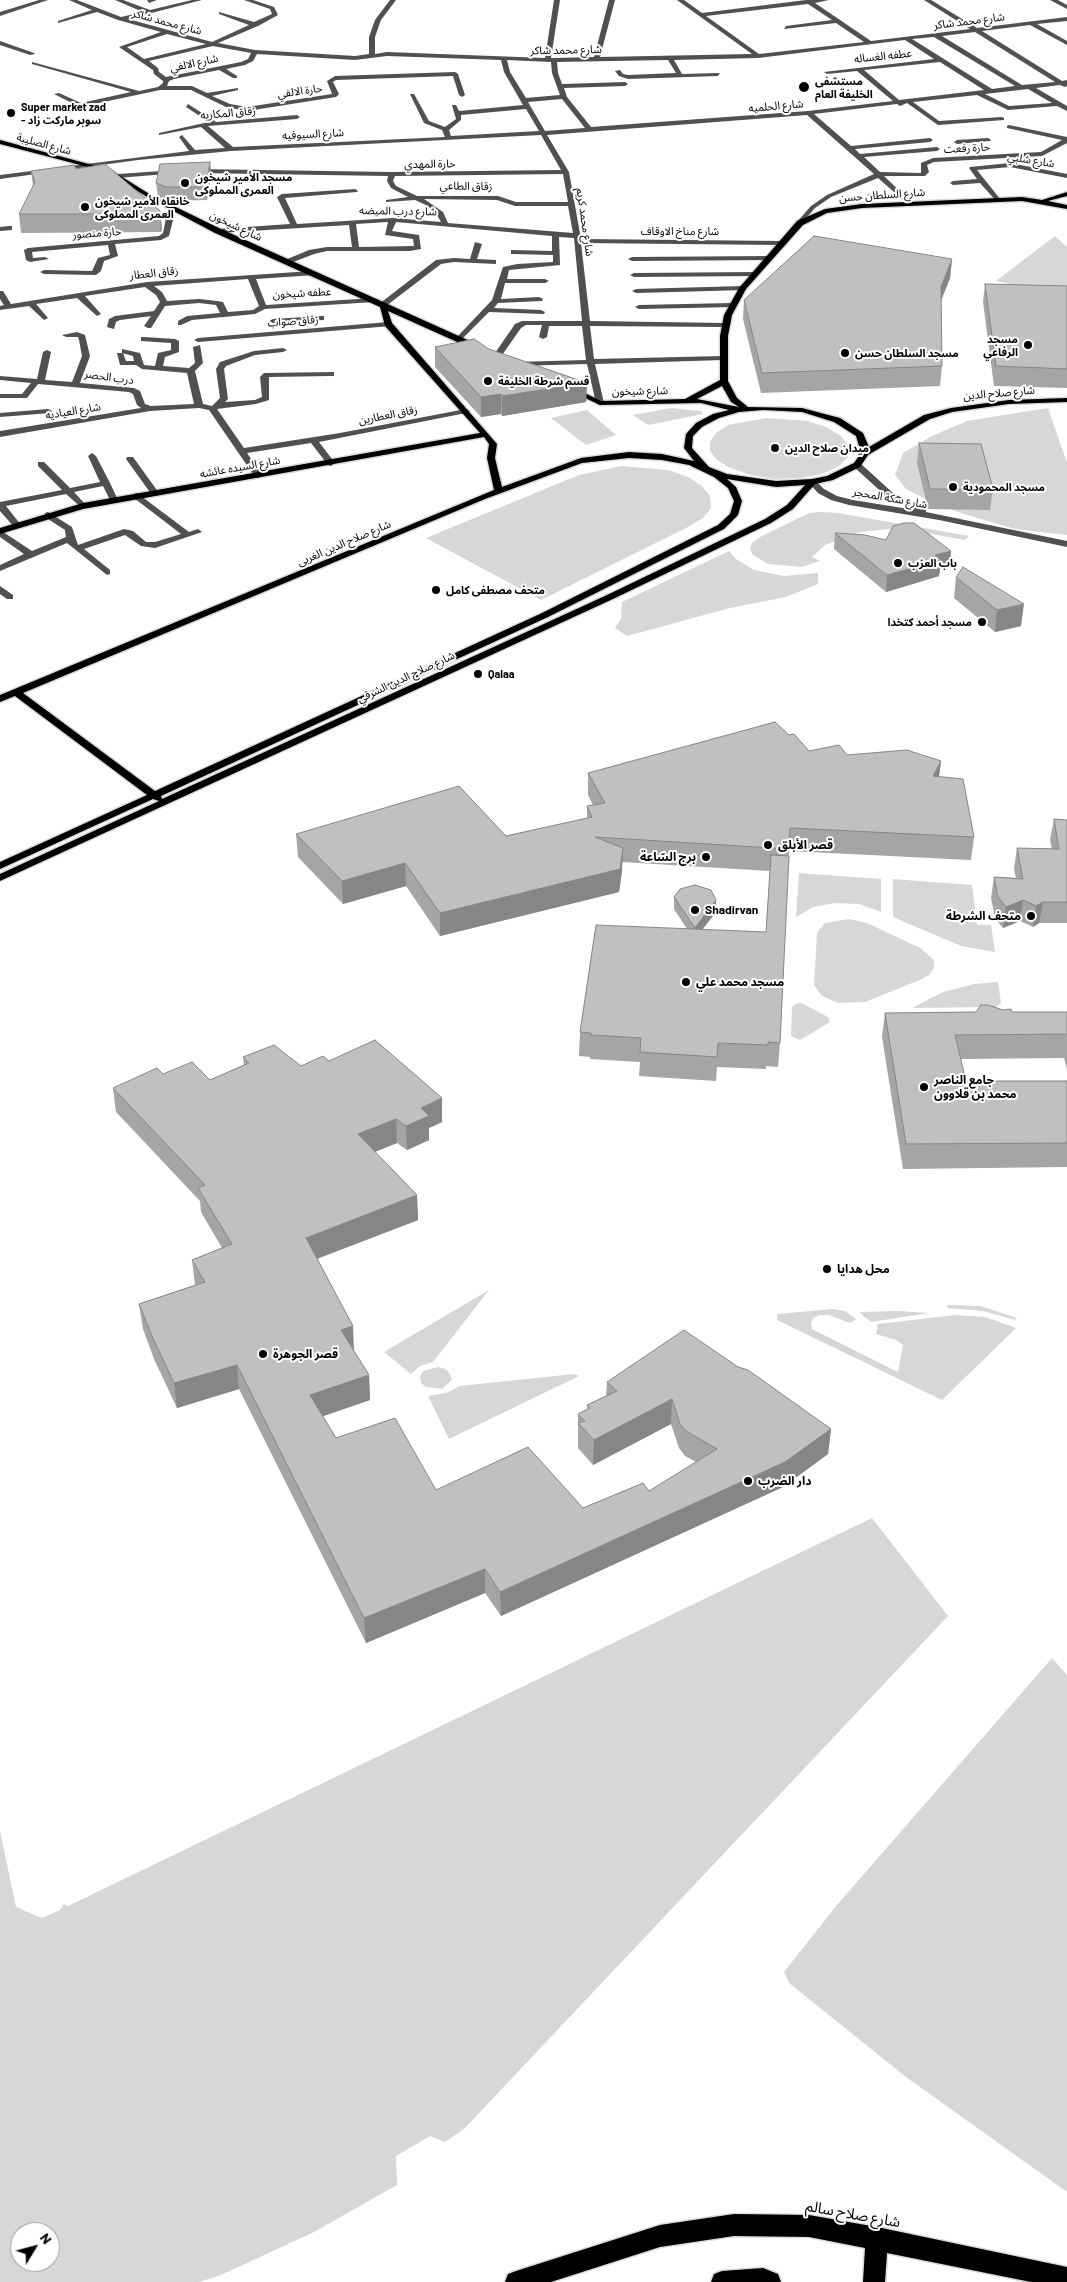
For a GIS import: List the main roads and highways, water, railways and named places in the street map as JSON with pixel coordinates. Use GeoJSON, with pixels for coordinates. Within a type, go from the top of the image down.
{"type":"FeatureCollection","features":[{"type":"Feature","properties":{"kind":"highway","name":"شارع صلاح سالم"},"geometry":{"type":"LineString","coordinates":[[516,2282],[660,2236],[734,2225],[809,2226],[877,2238],[983,2262],[1067,2278]]}},
{"type":"Feature","properties":{"kind":"highway"},"geometry":{"type":"LineString","coordinates":[[874,2282],[877,2238]]}},
{"type":"Feature","properties":{"kind":"highway"},"geometry":{"type":"LineString","coordinates":[[722,2282],[763,2279],[770,2282]]}},
{"type":"Feature","properties":{"kind":"main road","name":"شارع الصليبة"},"geometry":{"type":"LineString","coordinates":[[0,142],[83,165]]}},
{"type":"Feature","properties":{"kind":"main road","name":"شارع شيخون"},"geometry":{"type":"LineString","coordinates":[[83,165],[118,176],[172,208],[218,231],[532,372]]}},
{"type":"Feature","properties":{"kind":"main road"},"geometry":{"type":"LineString","coordinates":[[1041,201],[1067,194]]}},
{"type":"Feature","properties":{"kind":"main road","name":"شارع السلطان حسن"},"geometry":{"type":"LineString","coordinates":[[742,410],[727,390],[724,380],[725,325],[732,305],[743,288],[768,258],[800,223],[811,216],[842,208],[997,200],[1041,201],[1067,207]]}},
{"type":"Feature","properties":{"kind":"main road"},"geometry":{"type":"LineString","coordinates":[[383,304],[388,324],[493,444],[491,458],[498,490]]}},
{"type":"Feature","properties":{"kind":"main road"},"geometry":{"type":"LineString","coordinates":[[680,401],[707,392],[724,380]]}},
{"type":"Feature","properties":{"kind":"main road","name":"شارع شيخون"},"geometry":{"type":"LineString","coordinates":[[566,387],[600,403],[680,401],[721,404],[742,410]]}},
{"type":"Feature","properties":{"kind":"main road","name":"شارع صلاح الدين"},"geometry":{"type":"LineString","coordinates":[[865,453],[927,417],[951,410],[979,404],[1067,400]]}},
{"type":"Feature","properties":{"kind":"main road"},"geometry":{"type":"LineString","coordinates":[[706,469],[688,448],[690,436],[699,425],[707,420],[742,410],[773,408],[802,410],[837,420],[860,435],[865,453]]}},
{"type":"Feature","properties":{"kind":"main road","name":"شارع السيده عائشه"},"geometry":{"type":"LineString","coordinates":[[0,532],[48,514],[84,506],[486,434]]}},
{"type":"Feature","properties":{"kind":"main road","name":"شارع صلاح الدين الغربى"},"geometry":{"type":"LineString","coordinates":[[0,699],[498,490],[581,461],[629,455],[662,457],[744,481],[776,484],[812,482],[838,475],[857,465],[865,453]]}},
{"type":"Feature","properties":{"kind":"main road","name":"شارع صلاح الدين الشرقي"},"geometry":{"type":"LineString","coordinates":[[0,866],[545,615],[721,527],[734,515],[738,501],[732,487],[706,469]]}},
{"type":"Feature","properties":{"kind":"main road","name":"شارع صلاح الدين الشرقي"},"geometry":{"type":"LineString","coordinates":[[0,878],[610,597],[768,521],[790,507],[812,482]]}},
{"type":"Feature","properties":{"kind":"main road"},"geometry":{"type":"LineString","coordinates":[[16,692],[165,802]]}},
{"type":"Feature","properties":{"kind":"place","name":"مستشفى الخليفة العام"},"geometry":{"type":"Point","coordinates":[804,87]}},
{"type":"Feature","properties":{"kind":"place","name":"Super market zad - سوبر ماركت زاد"},"geometry":{"type":"Point","coordinates":[11,113]}},
{"type":"Feature","properties":{"kind":"place","name":"مسجد الأمير شيخون العمرى المملوكى"},"geometry":{"type":"Point","coordinates":[185,183]}},
{"type":"Feature","properties":{"kind":"place","name":"خانقاه الأمير شيخون العمرى المملوكى"},"geometry":{"type":"Point","coordinates":[85,207]}},
{"type":"Feature","properties":{"kind":"place","name":"مسجد الرفاعي"},"geometry":{"type":"Point","coordinates":[1028,345]}},
{"type":"Feature","properties":{"kind":"place","name":"مسجد السلطان حسن"},"geometry":{"type":"Point","coordinates":[845,353]}},
{"type":"Feature","properties":{"kind":"place","name":"قسم شرطة الخليفة"},"geometry":{"type":"Point","coordinates":[488,381]}},
{"type":"Feature","properties":{"kind":"place","name":"ميدان صلاح الدين"},"geometry":{"type":"Point","coordinates":[775,448]}},
{"type":"Feature","properties":{"kind":"place","name":"مسجد المحمودية"},"geometry":{"type":"Point","coordinates":[953,487]}},
{"type":"Feature","properties":{"kind":"place","name":"باب العزب"},"geometry":{"type":"Point","coordinates":[898,563]}},
{"type":"Feature","properties":{"kind":"place","name":"متحف مصطفى كامل"},"geometry":{"type":"Point","coordinates":[436,590]}},
{"type":"Feature","properties":{"kind":"place","name":"مسجد أحمد كتخدا"},"geometry":{"type":"Point","coordinates":[982,622]}},
{"type":"Feature","properties":{"kind":"place","name":"Qalaa"},"geometry":{"type":"Point","coordinates":[478,674]}},
{"type":"Feature","properties":{"kind":"place","name":"قصر الأبلق"},"geometry":{"type":"Point","coordinates":[768,845]}},
{"type":"Feature","properties":{"kind":"place","name":"برج السّاعة"},"geometry":{"type":"Point","coordinates":[706,857]}},
{"type":"Feature","properties":{"kind":"place","name":"Shadirvan"},"geometry":{"type":"Point","coordinates":[695,910]}},
{"type":"Feature","properties":{"kind":"place","name":"متحف الشرطة"},"geometry":{"type":"Point","coordinates":[1031,916]}},
{"type":"Feature","properties":{"kind":"place","name":"مسجد محمد علي"},"geometry":{"type":"Point","coordinates":[686,982]}},
{"type":"Feature","properties":{"kind":"place","name":"جامع الناصر محمد بن قلاوون"},"geometry":{"type":"Point","coordinates":[924,1087]}},
{"type":"Feature","properties":{"kind":"place","name":"محل هدايا"},"geometry":{"type":"Point","coordinates":[827,1269]}},
{"type":"Feature","properties":{"kind":"place","name":"قصر الجوهرة"},"geometry":{"type":"Point","coordinates":[263,1354]}},
{"type":"Feature","properties":{"kind":"place","name":"دار الضرب"},"geometry":{"type":"Point","coordinates":[748,1481]}}]}
